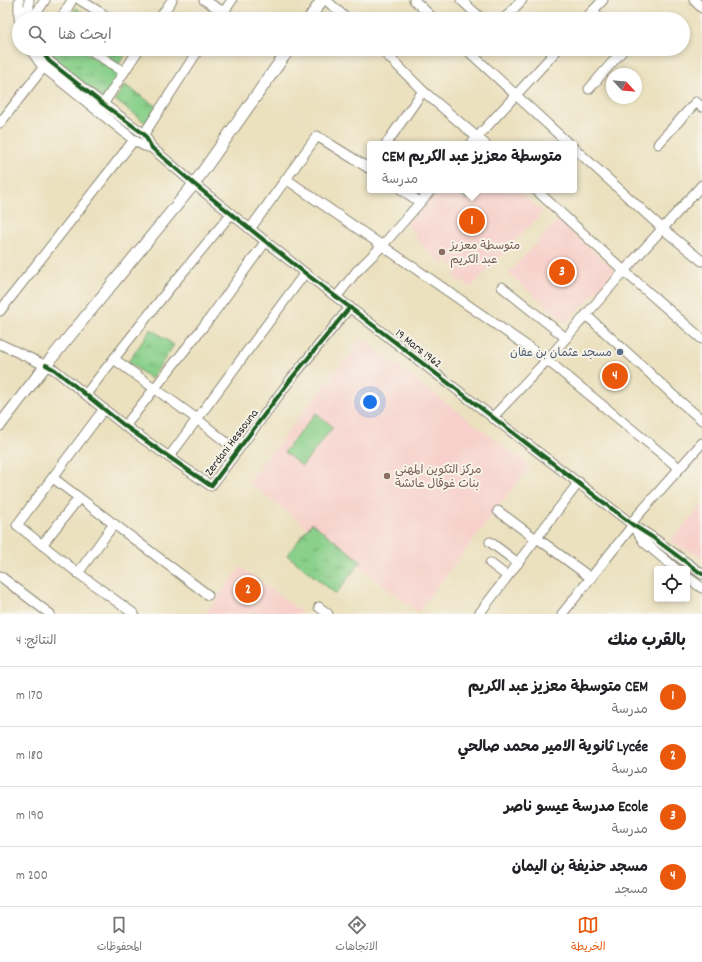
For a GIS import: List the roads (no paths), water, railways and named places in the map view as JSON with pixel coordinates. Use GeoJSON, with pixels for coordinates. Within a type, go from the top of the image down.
{"type":"FeatureCollection","features":[{"type":"Feature","properties":{"kind":"main road"},"geometry":{"type":"LineString","coordinates":[[314,12],[322,0]]}},
{"type":"Feature","properties":{"kind":"main road"},"geometry":{"type":"LineString","coordinates":[[0,425],[46,365],[194,184],[283,56]]}},
{"type":"Feature","properties":{"kind":"street"},"geometry":{"type":"LineString","coordinates":[[29,0],[33,12]]}},
{"type":"Feature","properties":{"kind":"street"},"geometry":{"type":"LineString","coordinates":[[37,12],[45,0]]}},
{"type":"Feature","properties":{"kind":"street"},"geometry":{"type":"LineString","coordinates":[[65,12],[72,0]]}},
{"type":"Feature","properties":{"kind":"street"},"geometry":{"type":"LineString","coordinates":[[80,0],[100,12]]}},
{"type":"Feature","properties":{"kind":"street"},"geometry":{"type":"LineString","coordinates":[[164,12],[172,0]]}},
{"type":"Feature","properties":{"kind":"street"},"geometry":{"type":"LineString","coordinates":[[204,0],[217,12]]}},
{"type":"Feature","properties":{"kind":"street"},"geometry":{"type":"LineString","coordinates":[[224,12],[232,0]]}},
{"type":"Feature","properties":{"kind":"street"},"geometry":{"type":"LineString","coordinates":[[326,0],[339,12]]}},
{"type":"Feature","properties":{"kind":"street"},"geometry":{"type":"LineString","coordinates":[[414,0],[427,12]]}},
{"type":"Feature","properties":{"kind":"street"},"geometry":{"type":"LineString","coordinates":[[461,0],[474,12]]}},
{"type":"Feature","properties":{"kind":"street"},"geometry":{"type":"LineString","coordinates":[[511,12],[522,0]]}},
{"type":"Feature","properties":{"kind":"street"},"geometry":{"type":"LineString","coordinates":[[592,11],[603,0]]}},
{"type":"Feature","properties":{"kind":"street"},"geometry":{"type":"LineString","coordinates":[[694,0],[702,8]]}},
{"type":"Feature","properties":{"kind":"street"},"geometry":{"type":"LineString","coordinates":[[19,4],[29,12]]}},
{"type":"Feature","properties":{"kind":"street"},"geometry":{"type":"LineString","coordinates":[[41,56],[46,64],[100,108],[134,140],[141,145],[152,148]]}},
{"type":"Feature","properties":{"kind":"street"},"geometry":{"type":"LineString","coordinates":[[100,56],[124,72]]}},
{"type":"Feature","properties":{"kind":"street"},"geometry":{"type":"LineString","coordinates":[[100,108],[135,56]]}},
{"type":"Feature","properties":{"kind":"street"},"geometry":{"type":"LineString","coordinates":[[144,134],[194,56]]}},
{"type":"Feature","properties":{"kind":"street"},"geometry":{"type":"LineString","coordinates":[[388,56],[423,91],[482,141]]}},
{"type":"Feature","properties":{"kind":"street"},"geometry":{"type":"LineString","coordinates":[[477,56],[515,95],[566,141]]}},
{"type":"Feature","properties":{"kind":"street"},"geometry":{"type":"LineString","coordinates":[[474,141],[551,56]]}},
{"type":"Feature","properties":{"kind":"street"},"geometry":{"type":"LineString","coordinates":[[589,89],[618,56]]}},
{"type":"Feature","properties":{"kind":"street"},"geometry":{"type":"LineString","coordinates":[[0,123],[46,64]]}},
{"type":"Feature","properties":{"kind":"street"},"geometry":{"type":"LineString","coordinates":[[388,141],[423,91]]}},
{"type":"Feature","properties":{"kind":"street"},"geometry":{"type":"LineString","coordinates":[[658,144],[696,102],[702,107]]}},
{"type":"Feature","properties":{"kind":"street"},"geometry":{"type":"LineString","coordinates":[[100,108],[144,134],[152,148]]}},
{"type":"Feature","properties":{"kind":"street"},"geometry":{"type":"LineString","coordinates":[[250,229],[317,136],[367,165]]}},
{"type":"Feature","properties":{"kind":"street"},"geometry":{"type":"LineString","coordinates":[[0,311],[134,140]]}},
{"type":"Feature","properties":{"kind":"street","name":"19 Mars 1962"},"geometry":{"type":"LineString","coordinates":[[152,148],[194,184],[305,273],[337,296],[492,418],[579,482],[632,524]]}},
{"type":"Feature","properties":{"kind":"street"},"geometry":{"type":"LineString","coordinates":[[577,151],[663,229],[702,261]]}},
{"type":"Feature","properties":{"kind":"street"},"geometry":{"type":"LineString","coordinates":[[286,179],[547,360],[679,468]]}},
{"type":"Feature","properties":{"kind":"street"},"geometry":{"type":"LineString","coordinates":[[492,418],[547,360],[624,271],[702,185]]}},
{"type":"Feature","properties":{"kind":"street"},"geometry":{"type":"LineString","coordinates":[[406,193],[420,202]]}},
{"type":"Feature","properties":{"kind":"street"},"geometry":{"type":"LineString","coordinates":[[337,296],[356,272],[382,246],[428,193]]}},
{"type":"Feature","properties":{"kind":"street"},"geometry":{"type":"LineString","coordinates":[[539,193],[624,271],[702,339]]}},
{"type":"Feature","properties":{"kind":"street"},"geometry":{"type":"LineString","coordinates":[[86,394],[169,289],[232,214]]}},
{"type":"Feature","properties":{"kind":"street"},"geometry":{"type":"LineString","coordinates":[[125,426],[210,318],[266,241]]}},
{"type":"Feature","properties":{"kind":"street"},"geometry":{"type":"LineString","coordinates":[[169,458],[305,273]]}},
{"type":"Feature","properties":{"kind":"street"},"geometry":{"type":"LineString","coordinates":[[502,287],[566,338]]}},
{"type":"Feature","properties":{"kind":"street","name":"Zerdani Hessouna"},"geometry":{"type":"LineString","coordinates":[[0,344],[46,365],[86,394],[125,426],[211,486],[291,379],[350,306]]}},
{"type":"Feature","properties":{"kind":"street"},"geometry":{"type":"LineString","coordinates":[[586,315],[702,420]]}},
{"type":"Feature","properties":{"kind":"street"},"geometry":{"type":"LineString","coordinates":[[114,359],[197,419],[237,451]]}},
{"type":"Feature","properties":{"kind":"street"},"geometry":{"type":"LineString","coordinates":[[104,408],[17,526],[134,614]]}},
{"type":"Feature","properties":{"kind":"street"},"geometry":{"type":"LineString","coordinates":[[562,614],[632,524],[702,443]]}},
{"type":"Feature","properties":{"kind":"street"},"geometry":{"type":"LineString","coordinates":[[53,478],[208,595]]}},
{"type":"Feature","properties":{"kind":"street"},"geometry":{"type":"LineString","coordinates":[[479,614],[579,482]]}},
{"type":"Feature","properties":{"kind":"street"},"geometry":{"type":"LineString","coordinates":[[42,545],[79,498]]}},
{"type":"Feature","properties":{"kind":"street"},"geometry":{"type":"LineString","coordinates":[[498,511],[591,578]]}},
{"type":"Feature","properties":{"kind":"street"},"geometry":{"type":"LineString","coordinates":[[78,573],[114,524]]}},
{"type":"Feature","properties":{"kind":"street"},"geometry":{"type":"LineString","coordinates":[[632,524],[644,542],[672,566]]}},
{"type":"Feature","properties":{"kind":"street"},"geometry":{"type":"LineString","coordinates":[[632,524],[702,574]]}},
{"type":"Feature","properties":{"kind":"street"},"geometry":{"type":"LineString","coordinates":[[490,542],[518,563]]}},
{"type":"Feature","properties":{"kind":"street"},"geometry":{"type":"LineString","coordinates":[[490,563],[508,576]]}},
{"type":"Feature","properties":{"kind":"street"},"geometry":{"type":"LineString","coordinates":[[0,576],[50,614]]}},
{"type":"Feature","properties":{"kind":"street"},"geometry":{"type":"LineString","coordinates":[[690,579],[702,588]]}},
{"type":"Feature","properties":{"kind":"street"},"geometry":{"type":"LineString","coordinates":[[319,607],[328,614]]}},
{"type":"Feature","properties":{"kind":"place","name":"CEM متوسطة معزيز عبد الكريم"},"geometry":{"type":"Point","coordinates":[472,221]}},
{"type":"Feature","properties":{"kind":"place","name":"متوسطة معزيز عبد الكريم"},"geometry":{"type":"Point","coordinates":[442,252]}},
{"type":"Feature","properties":{"kind":"place","name":"Ecole مدرسة عيسو ناصر"},"geometry":{"type":"Point","coordinates":[562,272]}},
{"type":"Feature","properties":{"kind":"place","name":"مسجد عثمان بن عفان"},"geometry":{"type":"Point","coordinates":[620,352]}},
{"type":"Feature","properties":{"kind":"place","name":"مسجد حذيفة بن اليمان"},"geometry":{"type":"Point","coordinates":[615,376]}},
{"type":"Feature","properties":{"kind":"place","name":"مركز التكوين المهني بنات غوقال عائشة"},"geometry":{"type":"Point","coordinates":[387,476]}},
{"type":"Feature","properties":{"kind":"place","name":"Lycée ثانوية الامير محمد صالحي"},"geometry":{"type":"Point","coordinates":[248,590]}}]}
